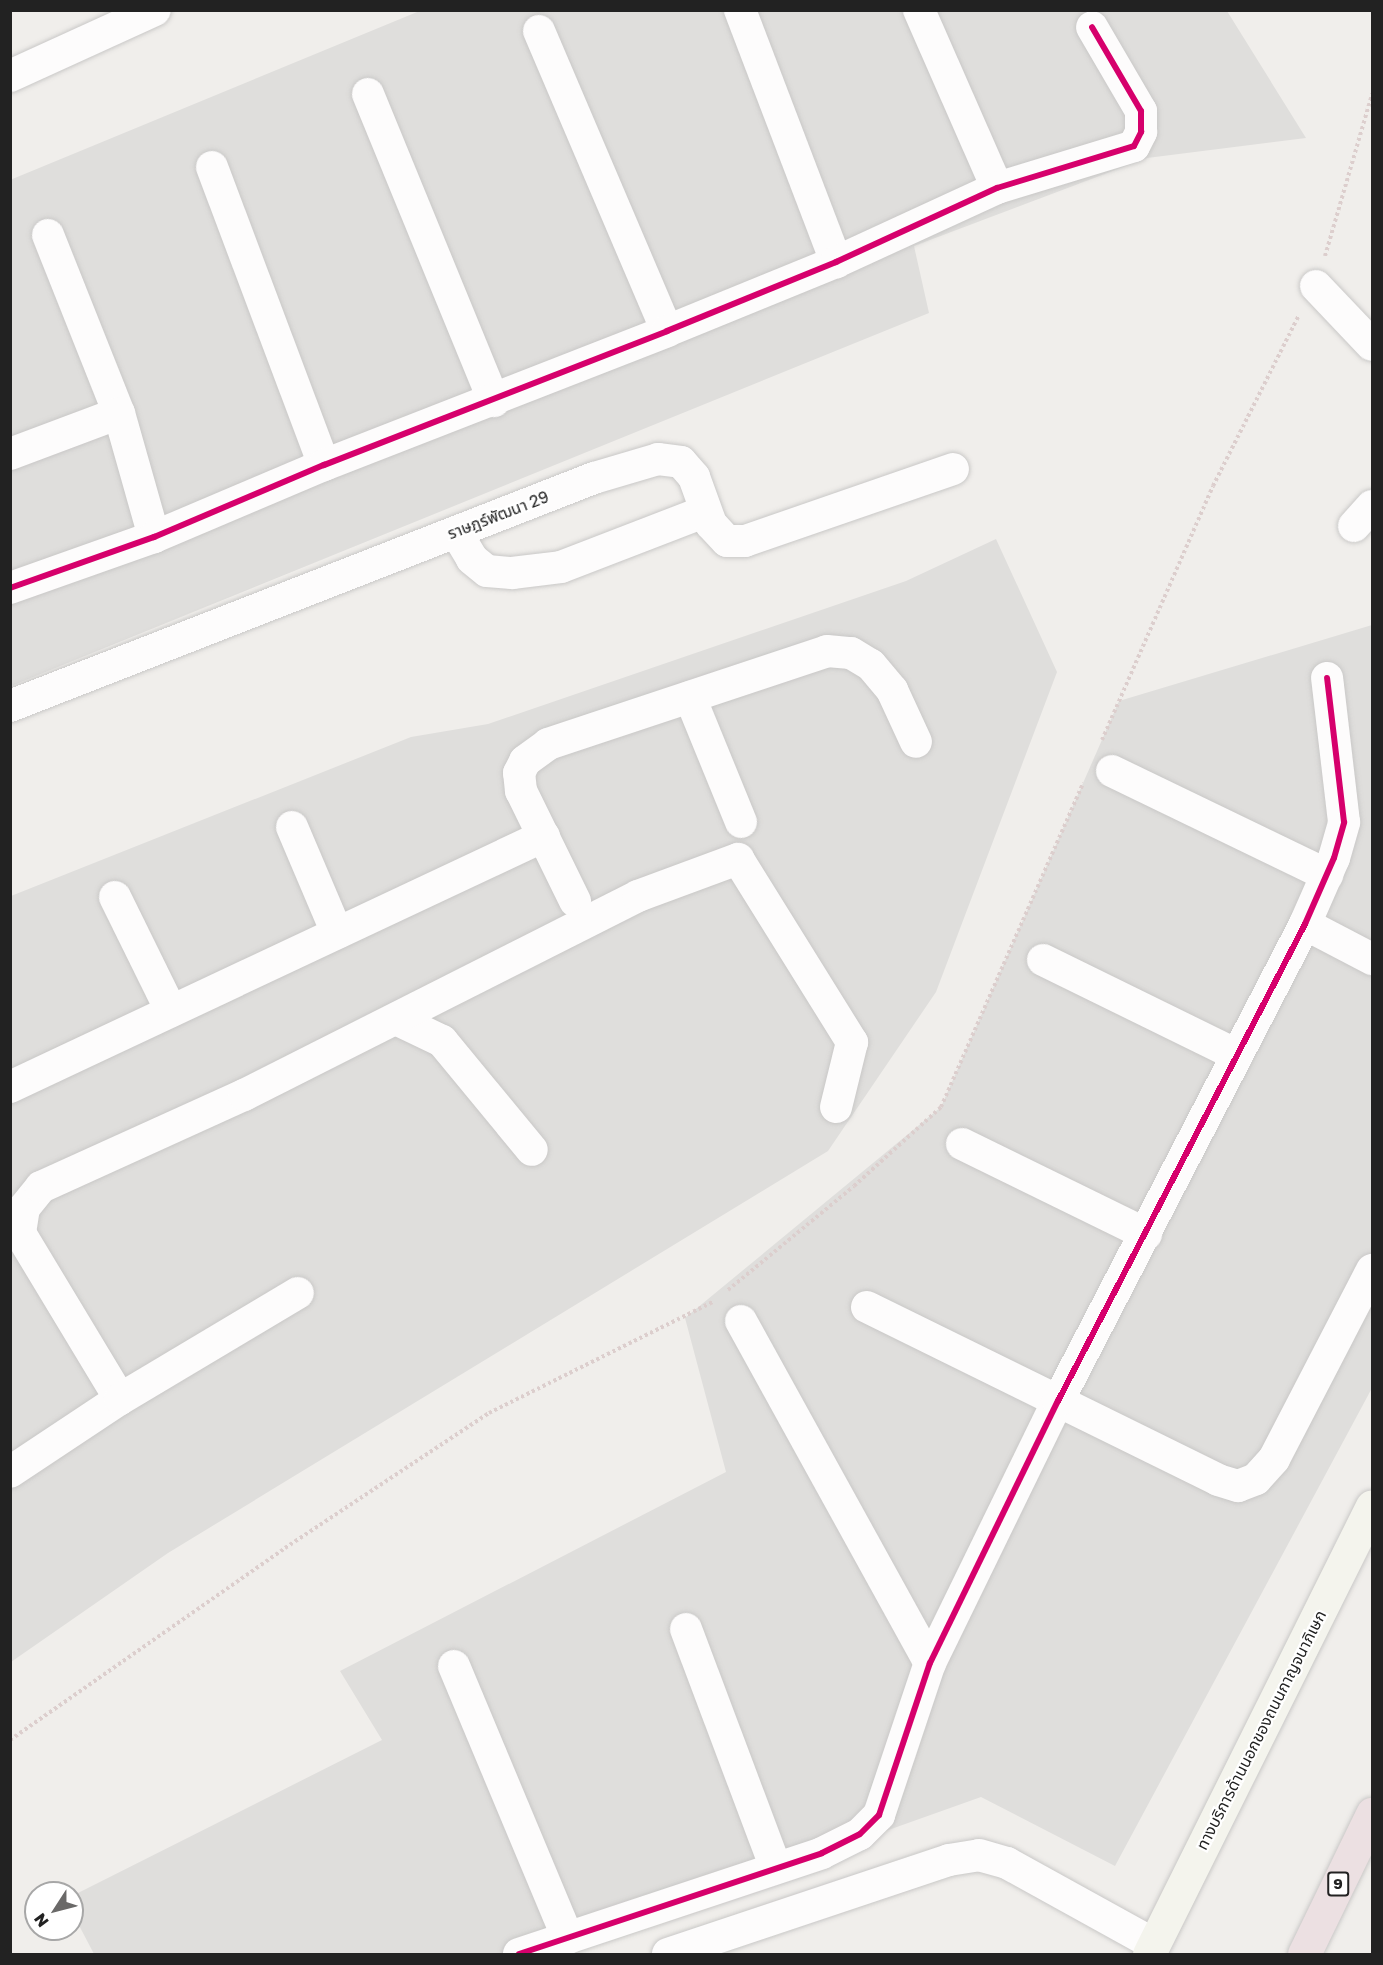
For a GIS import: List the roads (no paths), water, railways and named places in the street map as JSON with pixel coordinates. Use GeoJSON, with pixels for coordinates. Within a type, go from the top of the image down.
{"type":"FeatureCollection","features":[{"type":"Feature","properties":{"kind":"highway","name":"9"},"geometry":{"type":"LineString","coordinates":[[1304,1954],[1372,1814]]}},
{"type":"Feature","properties":{"kind":"main road","name":"ทางบริการด้านนอกของถนนกาญจนาภิเษก"},"geometry":{"type":"LineString","coordinates":[[1152,1949],[1372,1506]]}},
{"type":"Feature","properties":{"kind":"street"},"geometry":{"type":"LineString","coordinates":[[10,76],[155,10]]}},
{"type":"Feature","properties":{"kind":"street"},"geometry":{"type":"LineString","coordinates":[[740,10],[836,262]]}},
{"type":"Feature","properties":{"kind":"street"},"geometry":{"type":"LineString","coordinates":[[919,10],[997,188]]}},
{"type":"Feature","properties":{"kind":"street"},"geometry":{"type":"LineString","coordinates":[[10,588],[154,537],[324,465],[494,401],[668,331],[836,262],[997,188],[1134,146],[1141,132],[1141,111],[1092,27]]}},
{"type":"Feature","properties":{"kind":"street"},"geometry":{"type":"LineString","coordinates":[[539,31],[668,331]]}},
{"type":"Feature","properties":{"kind":"street"},"geometry":{"type":"LineString","coordinates":[[368,94],[494,401]]}},
{"type":"Feature","properties":{"kind":"street"},"geometry":{"type":"LineString","coordinates":[[212,167],[324,465]]}},
{"type":"Feature","properties":{"kind":"street"},"geometry":{"type":"LineString","coordinates":[[48,235],[118,413],[154,537]]}},
{"type":"Feature","properties":{"kind":"street"},"geometry":{"type":"LineString","coordinates":[[1316,286],[1372,345]]}},
{"type":"Feature","properties":{"kind":"street"},"geometry":{"type":"LineString","coordinates":[[10,454],[118,413]]}},
{"type":"Feature","properties":{"kind":"street","name":"ราษฎร์พัฒนา 29"},"geometry":{"type":"LineString","coordinates":[[10,706],[594,478],[658,459],[681,462],[694,477],[711,524],[727,541],[745,541],[953,469]]}},
{"type":"Feature","properties":{"kind":"street"},"geometry":{"type":"LineString","coordinates":[[456,532],[472,559],[487,571],[512,573],[561,567],[706,511]]}},
{"type":"Feature","properties":{"kind":"street"},"geometry":{"type":"LineString","coordinates":[[575,901],[521,791],[519,774],[525,761],[548,744],[827,651],[851,653],[871,665],[892,690],[916,742]]}},
{"type":"Feature","properties":{"kind":"street"},"geometry":{"type":"LineString","coordinates":[[519,1954],[822,1853],[860,1834],[879,1815],[930,1663],[1058,1401],[1305,924],[1327,875],[1344,822],[1327,678]]}},
{"type":"Feature","properties":{"kind":"street"},"geometry":{"type":"LineString","coordinates":[[690,697],[741,822]]}},
{"type":"Feature","properties":{"kind":"street"},"geometry":{"type":"LineString","coordinates":[[1112,771],[1327,875]]}},
{"type":"Feature","properties":{"kind":"street"},"geometry":{"type":"LineString","coordinates":[[292,827],[337,933]]}},
{"type":"Feature","properties":{"kind":"street"},"geometry":{"type":"LineString","coordinates":[[10,1087],[544,836]]}},
{"type":"Feature","properties":{"kind":"street"},"geometry":{"type":"LineString","coordinates":[[120,1399],[20,1233],[24,1208],[41,1187],[244,1095],[638,896],[738,859],[852,1042],[836,1107]]}},
{"type":"Feature","properties":{"kind":"street"},"geometry":{"type":"LineString","coordinates":[[115,897],[171,1011]]}},
{"type":"Feature","properties":{"kind":"street"},"geometry":{"type":"LineString","coordinates":[[1305,924],[1372,959]]}},
{"type":"Feature","properties":{"kind":"street"},"geometry":{"type":"LineString","coordinates":[[1043,960],[1237,1055]]}},
{"type":"Feature","properties":{"kind":"street"},"geometry":{"type":"LineString","coordinates":[[396,1018],[442,1041],[532,1150]]}},
{"type":"Feature","properties":{"kind":"street"},"geometry":{"type":"LineString","coordinates":[[962,1144],[1146,1234]]}},
{"type":"Feature","properties":{"kind":"street"},"geometry":{"type":"LineString","coordinates":[[867,1307],[1238,1486],[1256,1479],[1274,1459],[1372,1270]]}},
{"type":"Feature","properties":{"kind":"street"},"geometry":{"type":"LineString","coordinates":[[10,1472],[120,1399],[298,1293]]}},
{"type":"Feature","properties":{"kind":"street"},"geometry":{"type":"LineString","coordinates":[[741,1321],[930,1663]]}},
{"type":"Feature","properties":{"kind":"street"},"geometry":{"type":"LineString","coordinates":[[686,1629],[776,1868]]}},
{"type":"Feature","properties":{"kind":"street"},"geometry":{"type":"LineString","coordinates":[[454,1666],[568,1938]]}},
{"type":"Feature","properties":{"kind":"street"},"geometry":{"type":"LineString","coordinates":[[668,1954],[949,1860],[979,1856],[1007,1863],[1152,1949]]}}]}
